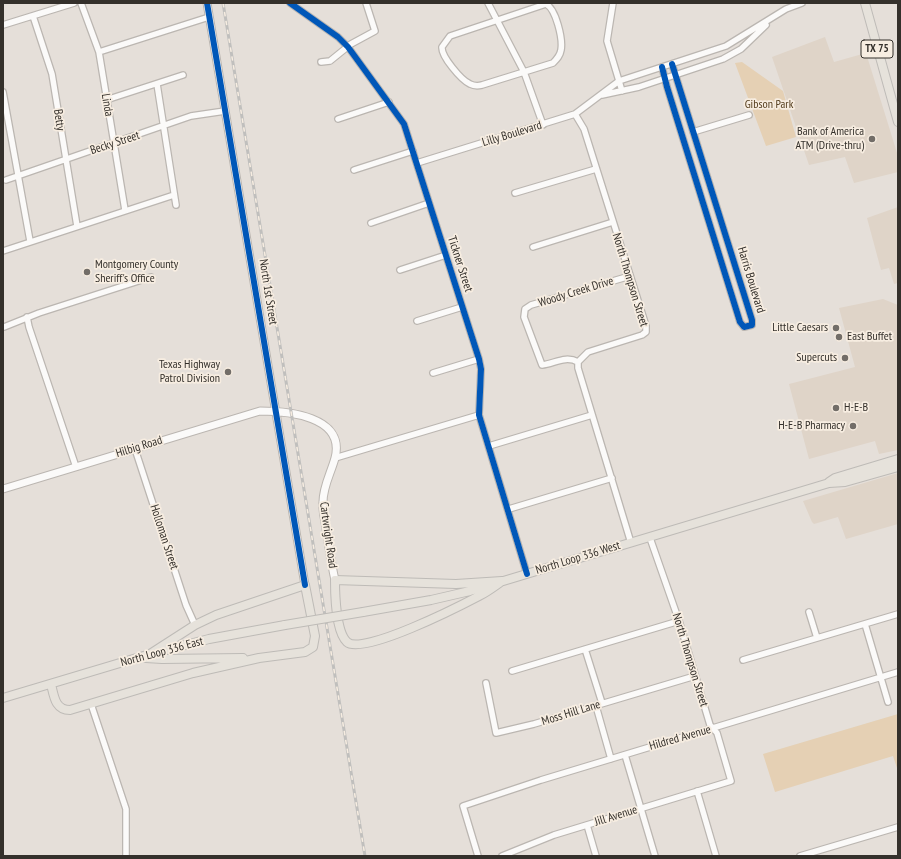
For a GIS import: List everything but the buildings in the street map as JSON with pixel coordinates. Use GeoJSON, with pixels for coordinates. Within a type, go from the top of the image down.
{"type":"FeatureCollection","features":[{"type":"Feature","properties":{"kind":"main road","name":"TX 75"},"geometry":{"type":"LineString","coordinates":[[865,3],[898,120]]}},
{"type":"Feature","properties":{"kind":"main road","name":"North Loop 336 West"},"geometry":{"type":"LineString","coordinates":[[324,618],[444,597],[502,581],[650,538],[829,483],[845,482],[860,478],[891,466],[898,459]]}},
{"type":"Feature","properties":{"kind":"main road"},"geometry":{"type":"LineString","coordinates":[[891,466],[898,462]]}},
{"type":"Feature","properties":{"kind":"main road","name":"North Loop 336 West"},"geometry":{"type":"LineString","coordinates":[[829,483],[835,478],[891,466]]}},
{"type":"Feature","properties":{"kind":"main road"},"geometry":{"type":"LineString","coordinates":[[335,580],[456,584],[502,581],[480,596],[398,634],[366,644],[353,645],[347,642],[344,637],[336,607],[335,580]]}},
{"type":"Feature","properties":{"kind":"main road"},"geometry":{"type":"LineString","coordinates":[[51,684],[57,704],[62,709],[74,709],[193,673],[259,658],[305,652],[313,647],[315,636],[305,585],[216,615],[195,626],[150,654]]}},
{"type":"Feature","properties":{"kind":"main road","name":"North Loop 336 East"},"geometry":{"type":"LineString","coordinates":[[3,698],[150,654],[209,639],[324,618]]}},
{"type":"Feature","properties":{"kind":"main road"},"geometry":{"type":"LineString","coordinates":[[140,657],[162,659],[259,658]]}},
{"type":"Feature","properties":{"kind":"street"},"geometry":{"type":"LineString","coordinates":[[3,25],[74,3]]}},
{"type":"Feature","properties":{"kind":"street","name":"Linda"},"geometry":{"type":"LineString","coordinates":[[82,3],[99,52],[125,210]]}},
{"type":"Feature","properties":{"kind":"street","name":"North 1st Street"},"geometry":{"type":"LineString","coordinates":[[207,3],[224,110],[277,411],[305,585]]}},
{"type":"Feature","properties":{"kind":"street","name":"Tickner Street"},"geometry":{"type":"LineString","coordinates":[[290,3],[338,36],[348,47],[404,124],[479,359],[481,368],[479,415],[509,509],[527,574]]}},
{"type":"Feature","properties":{"kind":"street"},"geometry":{"type":"LineString","coordinates":[[321,62],[330,61],[348,47],[375,32],[366,3]]}},
{"type":"Feature","properties":{"kind":"street"},"geometry":{"type":"LineString","coordinates":[[488,3],[524,72],[543,125]]}},
{"type":"Feature","properties":{"kind":"street"},"geometry":{"type":"LineString","coordinates":[[612,3],[607,41],[622,91]]}},
{"type":"Feature","properties":{"kind":"street","name":"Lilly Boulevard"},"geometry":{"type":"LineString","coordinates":[[416,163],[575,114],[619,81],[726,46],[774,17],[802,3]]}},
{"type":"Feature","properties":{"kind":"street"},"geometry":{"type":"LineString","coordinates":[[546,4],[552,10],[561,36],[561,51],[558,58],[553,63],[482,85],[469,84],[444,56],[442,46],[450,36],[546,4]]}},
{"type":"Feature","properties":{"kind":"street","name":"Betty"},"geometry":{"type":"LineString","coordinates":[[33,16],[52,74],[77,226]]}},
{"type":"Feature","properties":{"kind":"street"},"geometry":{"type":"LineString","coordinates":[[99,52],[209,17]]}},
{"type":"Feature","properties":{"kind":"street","name":"Lilly Boulevard"},"geometry":{"type":"LineString","coordinates":[[602,95],[622,91],[666,78],[732,56],[741,50],[774,17]]}},
{"type":"Feature","properties":{"kind":"street","name":"Harris Boulevard"},"geometry":{"type":"LineString","coordinates":[[662,67],[740,322],[744,327],[748,327],[752,324],[752,320],[672,64]]}},
{"type":"Feature","properties":{"kind":"street"},"geometry":{"type":"LineString","coordinates":[[106,100],[183,75]]}},
{"type":"Feature","properties":{"kind":"street"},"geometry":{"type":"LineString","coordinates":[[157,84],[176,205]]}},
{"type":"Feature","properties":{"kind":"street"},"geometry":{"type":"LineString","coordinates":[[3,92],[30,241]]}},
{"type":"Feature","properties":{"kind":"street"},"geometry":{"type":"LineString","coordinates":[[338,118],[389,102]]}},
{"type":"Feature","properties":{"kind":"street","name":"Becky Street"},"geometry":{"type":"LineString","coordinates":[[6,180],[163,127],[191,116],[224,110]]}},
{"type":"Feature","properties":{"kind":"street","name":"North Thompson Street"},"geometry":{"type":"LineString","coordinates":[[575,114],[584,129],[646,332],[642,335],[588,352],[578,362]]}},
{"type":"Feature","properties":{"kind":"street"},"geometry":{"type":"LineString","coordinates":[[693,132],[748,115]]}},
{"type":"Feature","properties":{"kind":"street"},"geometry":{"type":"LineString","coordinates":[[354,170],[413,151]]}},
{"type":"Feature","properties":{"kind":"street"},"geometry":{"type":"LineString","coordinates":[[515,193],[596,169]]}},
{"type":"Feature","properties":{"kind":"street"},"geometry":{"type":"LineString","coordinates":[[3,250],[174,195]]}},
{"type":"Feature","properties":{"kind":"street"},"geometry":{"type":"LineString","coordinates":[[371,223],[429,203]]}},
{"type":"Feature","properties":{"kind":"street"},"geometry":{"type":"LineString","coordinates":[[533,247],[613,222]]}},
{"type":"Feature","properties":{"kind":"street"},"geometry":{"type":"LineString","coordinates":[[400,270],[446,256]]}},
{"type":"Feature","properties":{"kind":"street","name":"Woody Creek Drive"},"geometry":{"type":"LineString","coordinates":[[578,362],[572,359],[566,359],[542,366],[524,317],[525,309],[531,305],[630,276]]}},
{"type":"Feature","properties":{"kind":"street"},"geometry":{"type":"LineString","coordinates":[[4,326],[151,277]]}},
{"type":"Feature","properties":{"kind":"street"},"geometry":{"type":"LineString","coordinates":[[417,321],[462,307]]}},
{"type":"Feature","properties":{"kind":"street"},"geometry":{"type":"LineString","coordinates":[[28,317],[29,327],[76,467]]}},
{"type":"Feature","properties":{"kind":"street"},"geometry":{"type":"LineString","coordinates":[[433,373],[479,359]]}},
{"type":"Feature","properties":{"kind":"street"},"geometry":{"type":"LineString","coordinates":[[578,362],[578,368],[631,543]]}},
{"type":"Feature","properties":{"kind":"street","name":"Hilbig Road"},"geometry":{"type":"LineString","coordinates":[[3,489],[260,411],[277,411]]}},
{"type":"Feature","properties":{"kind":"street","name":"Cartwright Road"},"geometry":{"type":"LineString","coordinates":[[277,411],[309,418],[327,427],[335,440],[335,458],[324,487],[322,504],[335,580]]}},
{"type":"Feature","properties":{"kind":"street"},"geometry":{"type":"LineString","coordinates":[[335,458],[479,415]]}},
{"type":"Feature","properties":{"kind":"street"},"geometry":{"type":"LineString","coordinates":[[489,446],[592,415]]}},
{"type":"Feature","properties":{"kind":"street","name":"Holloman Street"},"geometry":{"type":"LineString","coordinates":[[135,448],[186,605],[195,626]]}},
{"type":"Feature","properties":{"kind":"street"},"geometry":{"type":"LineString","coordinates":[[509,509],[612,478]]}},
{"type":"Feature","properties":{"kind":"street","name":"North Thompson Street"},"geometry":{"type":"LineString","coordinates":[[650,538],[679,621],[710,725],[717,733],[731,781]]}},
{"type":"Feature","properties":{"kind":"street"},"geometry":{"type":"LineString","coordinates":[[808,612],[817,638]]}},
{"type":"Feature","properties":{"kind":"street"},"geometry":{"type":"LineString","coordinates":[[743,660],[898,614]]}},
{"type":"Feature","properties":{"kind":"street"},"geometry":{"type":"LineString","coordinates":[[512,672],[679,621]]}},
{"type":"Feature","properties":{"kind":"street"},"geometry":{"type":"LineString","coordinates":[[865,624],[888,702]]}},
{"type":"Feature","properties":{"kind":"street"},"geometry":{"type":"LineString","coordinates":[[585,649],[602,703]]}},
{"type":"Feature","properties":{"kind":"street","name":"Hildred Avenue"},"geometry":{"type":"LineString","coordinates":[[478,856],[463,806],[611,759],[898,672]]}},
{"type":"Feature","properties":{"kind":"street","name":"Moss Hill Lane"},"geometry":{"type":"LineString","coordinates":[[486,683],[496,733],[596,706],[695,676]]}},
{"type":"Feature","properties":{"kind":"street"},"geometry":{"type":"LineString","coordinates":[[91,704],[126,809],[126,856]]}},
{"type":"Feature","properties":{"kind":"street"},"geometry":{"type":"LineString","coordinates":[[596,706],[611,759]]}},
{"type":"Feature","properties":{"kind":"street"},"geometry":{"type":"LineString","coordinates":[[626,755],[655,856]]}},
{"type":"Feature","properties":{"kind":"street","name":"Jill Avenue"},"geometry":{"type":"LineString","coordinates":[[502,856],[554,835],[731,781]]}},
{"type":"Feature","properties":{"kind":"street"},"geometry":{"type":"LineString","coordinates":[[697,791],[716,856]]}},
{"type":"Feature","properties":{"kind":"street"},"geometry":{"type":"LineString","coordinates":[[586,825],[596,856]]}},
{"type":"Feature","properties":{"kind":"street"},"geometry":{"type":"LineString","coordinates":[[800,856],[898,827]]}},
{"type":"Feature","properties":{"kind":"shaded area"},"geometry":{"type":"Polygon","coordinates":[[[825,37],[834,62],[866,53],[898,156],[898,172],[854,183],[845,157],[809,165],[772,57],[825,37]]]}},
{"type":"Feature","properties":{"kind":"shaded area"},"geometry":{"type":"Polygon","coordinates":[[[898,207],[898,283],[894,284],[889,268],[881,270],[867,218],[898,207]]]}},
{"type":"Feature","properties":{"kind":"shaded area"},"geometry":{"type":"Polygon","coordinates":[[[883,299],[898,305],[898,450],[879,454],[875,441],[809,459],[789,384],[855,367],[839,308],[883,299]]]}},
{"type":"Feature","properties":{"kind":"shaded area"},"geometry":{"type":"Polygon","coordinates":[[[898,473],[898,524],[846,539],[838,517],[814,524],[803,501],[898,473]]]}},
{"type":"Feature","properties":{"kind":"green space","name":"Gibson Park"},"geometry":{"type":"Polygon","coordinates":[[[742,62],[783,91],[796,137],[766,146],[735,63],[742,62]]]}},
{"type":"Feature","properties":{"kind":"green space"},"geometry":{"type":"Polygon","coordinates":[[[898,714],[898,771],[893,756],[775,792],[763,754],[898,714]]]}},
{"type":"Feature","properties":{"kind":"railway"},"geometry":{"type":"LineString","coordinates":[[223,3],[365,856]]}},
{"type":"Feature","properties":{"kind":"cycle path"},"geometry":{"type":"LineString","coordinates":[[207,3],[305,585]]}},
{"type":"Feature","properties":{"kind":"cycle path"},"geometry":{"type":"LineString","coordinates":[[290,3],[338,37],[348,47],[404,124],[479,359],[481,369],[479,415],[527,574]]}},
{"type":"Feature","properties":{"kind":"cycle path"},"geometry":{"type":"LineString","coordinates":[[662,67],[740,322],[744,327],[752,325],[752,320],[672,64]]}},
{"type":"Feature","properties":{"kind":"place","name":"Bank of America ATM (Drive-thru)"},"geometry":{"type":"Point","coordinates":[872,139]}},
{"type":"Feature","properties":{"kind":"place","name":"Montgomery County Sheriff's Office"},"geometry":{"type":"Point","coordinates":[87,272]}},
{"type":"Feature","properties":{"kind":"place","name":"Little Caesars"},"geometry":{"type":"Point","coordinates":[836,328]}},
{"type":"Feature","properties":{"kind":"place","name":"East Buffet"},"geometry":{"type":"Point","coordinates":[839,337]}},
{"type":"Feature","properties":{"kind":"place","name":"Supercuts"},"geometry":{"type":"Point","coordinates":[845,358]}},
{"type":"Feature","properties":{"kind":"place","name":"Texas Highway Patrol Division"},"geometry":{"type":"Point","coordinates":[228,372]}},
{"type":"Feature","properties":{"kind":"place","name":"H-E-B"},"geometry":{"type":"Point","coordinates":[836,408]}},
{"type":"Feature","properties":{"kind":"place","name":"H-E-B Pharmacy"},"geometry":{"type":"Point","coordinates":[853,426]}}]}
